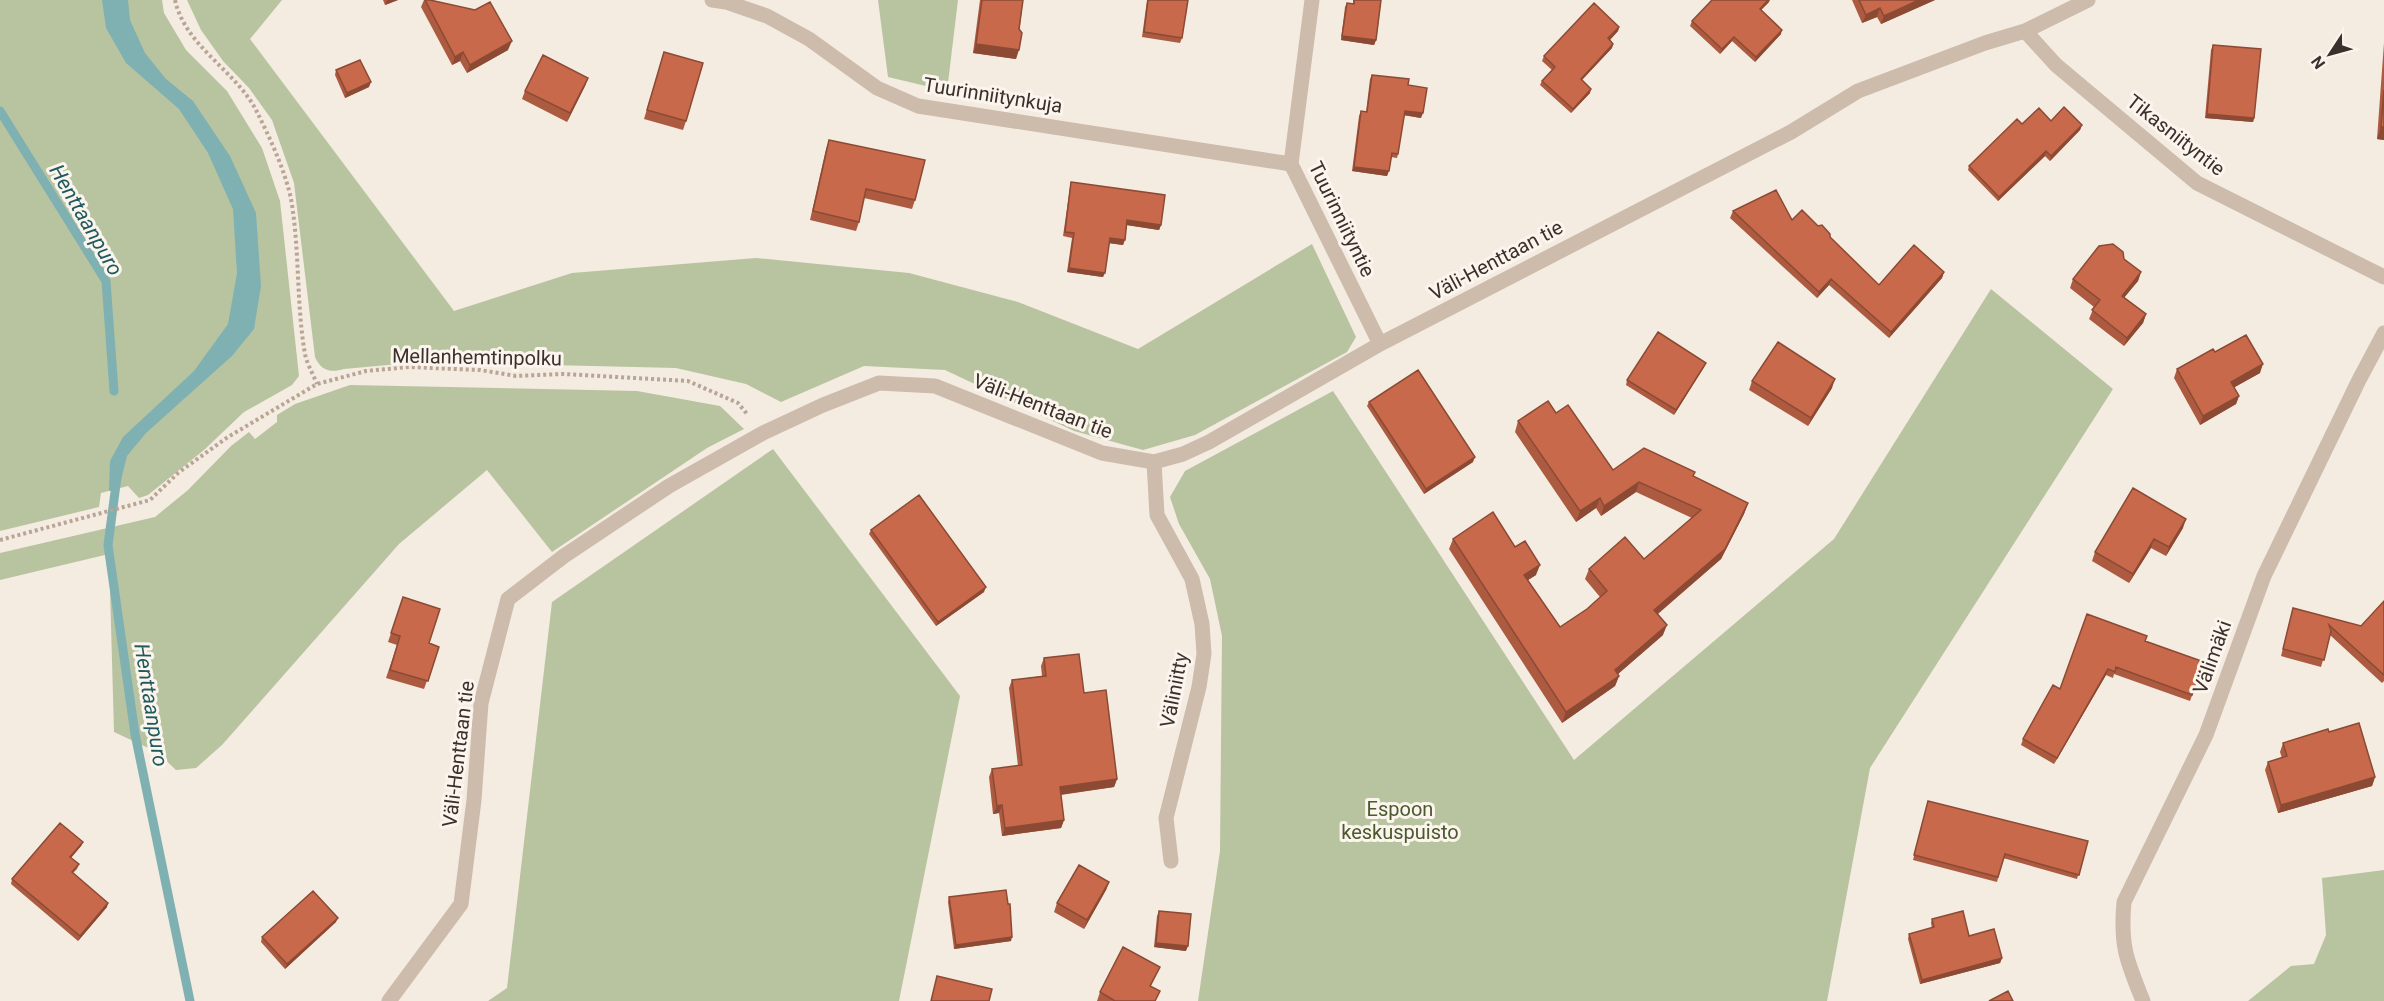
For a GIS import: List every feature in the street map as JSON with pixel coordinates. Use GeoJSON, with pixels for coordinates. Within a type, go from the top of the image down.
{"type":"FeatureCollection","features":[{"type":"Feature","properties":{"kind":"street","name":"Tuurinniitynkuja"},"geometry":{"type":"LineString","coordinates":[[712,0],[726,2],[767,16],[808,39],[877,88],[918,106],[1291,164]]}},
{"type":"Feature","properties":{"kind":"street","name":"Tuurinniityntie"},"geometry":{"type":"LineString","coordinates":[[1312,0],[1291,164],[1380,344]]}},
{"type":"Feature","properties":{"kind":"street","name":"Väli-Henttaan tie"},"geometry":{"type":"LineString","coordinates":[[389,1001],[461,904],[474,800],[481,703],[508,599],[564,556],[669,486],[763,433],[823,405],[879,383],[935,386],[1102,453],[1154,462],[1184,454],[1380,344],[1791,132],[1858,91],[1985,43],[2025,31],[2088,0]]}},
{"type":"Feature","properties":{"kind":"street","name":"Tikasniityntie"},"geometry":{"type":"LineString","coordinates":[[2025,31],[2056,66],[2197,183],[2384,277]]}},
{"type":"Feature","properties":{"kind":"street","name":"Välimäki"},"geometry":{"type":"LineString","coordinates":[[2143,1001],[2125,955],[2121,929],[2124,902],[2206,735],[2264,576],[2384,333]]}},
{"type":"Feature","properties":{"kind":"street","name":"Väliniitty"},"geometry":{"type":"LineString","coordinates":[[1154,462],[1157,515],[1192,579],[1202,624],[1204,654],[1166,818],[1171,861]]}},
{"type":"Feature","properties":{"kind":"path"},"geometry":{"type":"LineString","coordinates":[[176,0],[177,9],[195,40],[227,71],[254,106],[271,141],[291,198],[306,356],[317,384]]}},
{"type":"Feature","properties":{"kind":"path","name":"Mellanhemtinpolku"},"geometry":{"type":"LineString","coordinates":[[0,540],[150,500],[178,473],[228,437],[317,384],[366,371],[409,368],[480,370],[516,376],[564,374],[688,381],[738,403],[763,433]]}},
{"type":"Feature","properties":{"kind":"green space"},"geometry":{"type":"Polygon","coordinates":[[[0,0],[162,0],[164,13],[186,50],[227,91],[262,148],[280,201],[299,376],[292,385],[244,412],[204,450],[148,495],[139,498],[128,486],[101,493],[99,507],[0,531],[0,0]]]}},
{"type":"Feature","properties":{"kind":"green space"},"geometry":{"type":"Polygon","coordinates":[[[187,0],[282,0],[250,39],[454,311],[572,273],[756,258],[909,273],[1018,302],[1138,349],[1312,244],[1356,337],[1347,352],[1195,435],[1143,450],[1074,431],[945,370],[864,366],[781,402],[746,384],[676,368],[420,362],[327,370],[315,357],[294,183],[272,120],[249,88],[223,61],[201,30],[187,0]]]}},
{"type":"Feature","properties":{"kind":"green space"},"geometry":{"type":"Polygon","coordinates":[[[878,0],[958,0],[947,91],[888,77],[878,0]]]}},
{"type":"Feature","properties":{"kind":"green space","name":"Espoon keskuspuisto"},"geometry":{"type":"Polygon","coordinates":[[[1991,289],[2113,389],[1870,768],[1827,1001],[1198,1001],[1220,851],[1222,636],[1210,579],[1179,524],[1170,497],[1185,471],[1333,391],[1574,760],[1834,539],[1991,289]]]}},
{"type":"Feature","properties":{"kind":"green space"},"geometry":{"type":"Polygon","coordinates":[[[350,385],[637,391],[720,406],[744,429],[707,448],[552,552],[487,470],[399,544],[222,745],[196,768],[176,770],[157,752],[114,732],[109,554],[0,580],[0,553],[155,517],[188,490],[231,446],[249,432],[255,439],[277,422],[277,415],[295,404],[350,385]]]}},
{"type":"Feature","properties":{"kind":"green space"},"geometry":{"type":"Polygon","coordinates":[[[773,449],[960,696],[899,1001],[488,1001],[507,988],[552,602],[773,449]]]}},
{"type":"Feature","properties":{"kind":"green space"},"geometry":{"type":"Polygon","coordinates":[[[2384,870],[2384,1001],[2248,1001],[2291,966],[2314,964],[2326,935],[2322,878],[2384,870]]]}},
{"type":"Feature","properties":{"kind":"water"},"geometry":{"type":"Polygon","coordinates":[[[102,0],[128,0],[130,20],[145,53],[166,79],[193,101],[230,156],[256,213],[261,286],[254,329],[232,356],[146,433],[127,456],[119,488],[109,491],[110,461],[123,437],[194,371],[228,324],[237,273],[233,209],[208,153],[179,109],[126,63],[106,28],[102,0]]]}},
{"type":"Feature","properties":{"kind":"building"},"geometry":{"type":"Polygon","coordinates":[[[425,0],[475,10],[490,2],[512,41],[470,65],[463,52],[455,57],[425,0]]]}},
{"type":"Feature","properties":{"kind":"building"},"geometry":{"type":"Polygon","coordinates":[[[982,0],[1023,0],[1019,50],[976,44],[982,0]]]}},
{"type":"Feature","properties":{"kind":"building"},"geometry":{"type":"Polygon","coordinates":[[[1148,0],[1188,0],[1182,38],[1144,32],[1148,0]]]}},
{"type":"Feature","properties":{"kind":"building"},"geometry":{"type":"Polygon","coordinates":[[[1354,0],[1381,0],[1376,40],[1342,36],[1347,3],[1354,4],[1354,0]]]}},
{"type":"Feature","properties":{"kind":"building"},"geometry":{"type":"Polygon","coordinates":[[[1712,0],[1768,0],[1760,9],[1782,30],[1756,57],[1734,37],[1722,49],[1692,21],[1712,0]]]}},
{"type":"Feature","properties":{"kind":"building"},"geometry":{"type":"Polygon","coordinates":[[[1859,0],[1919,0],[1884,16],[1880,8],[1866,15],[1859,0]]]}},
{"type":"Feature","properties":{"kind":"building"},"geometry":{"type":"Polygon","coordinates":[[[1594,3],[1619,27],[1608,38],[1613,44],[1581,79],[1591,89],[1573,109],[1542,81],[1555,67],[1544,56],[1594,3]]]}},
{"type":"Feature","properties":{"kind":"building"},"geometry":{"type":"Polygon","coordinates":[[[2213,45],[2261,49],[2254,118],[2207,114],[2213,45]]]}},
{"type":"Feature","properties":{"kind":"building"},"geometry":{"type":"Polygon","coordinates":[[[664,52],[703,63],[686,121],[647,110],[664,52]]]}},
{"type":"Feature","properties":{"kind":"building"},"geometry":{"type":"Polygon","coordinates":[[[543,55],[588,78],[570,113],[525,91],[543,55]]]}},
{"type":"Feature","properties":{"kind":"building"},"geometry":{"type":"Polygon","coordinates":[[[360,60],[371,82],[347,93],[336,70],[360,60]]]}},
{"type":"Feature","properties":{"kind":"building"},"geometry":{"type":"Polygon","coordinates":[[[1372,75],[1409,79],[1408,85],[1427,88],[1423,113],[1405,111],[1398,154],[1392,153],[1389,171],[1354,167],[1361,111],[1367,112],[1372,75]]]}},
{"type":"Feature","properties":{"kind":"building"},"geometry":{"type":"Polygon","coordinates":[[[2384,90],[2384,127],[2381,127],[2384,90]]]}},
{"type":"Feature","properties":{"kind":"building"},"geometry":{"type":"Polygon","coordinates":[[[2064,107],[2082,125],[2051,156],[2046,151],[1999,197],[1969,166],[2017,119],[2022,124],[2039,108],[2051,121],[2064,107]]]}},
{"type":"Feature","properties":{"kind":"building"},"geometry":{"type":"Polygon","coordinates":[[[829,140],[925,160],[915,200],[866,189],[859,222],[813,211],[829,140]]]}},
{"type":"Feature","properties":{"kind":"building"},"geometry":{"type":"Polygon","coordinates":[[[1071,182],[1165,195],[1161,225],[1127,220],[1125,240],[1110,238],[1105,273],[1069,268],[1074,233],[1065,232],[1071,182]]]}},
{"type":"Feature","properties":{"kind":"building"},"geometry":{"type":"Polygon","coordinates":[[[1776,190],[1792,220],[1802,210],[1818,226],[1822,225],[1830,237],[1879,285],[1914,245],[1944,272],[1891,332],[1831,279],[1819,292],[1733,211],[1776,190]]]}},
{"type":"Feature","properties":{"kind":"building"},"geometry":{"type":"Polygon","coordinates":[[[2113,244],[2123,252],[2124,259],[2141,272],[2122,296],[2146,314],[2127,338],[2092,310],[2100,300],[2073,279],[2099,246],[2113,244]]]}},
{"type":"Feature","properties":{"kind":"building"},"geometry":{"type":"Polygon","coordinates":[[[1658,332],[1706,363],[1676,410],[1627,380],[1658,332]]]}},
{"type":"Feature","properties":{"kind":"building"},"geometry":{"type":"Polygon","coordinates":[[[2246,335],[2263,364],[2231,382],[2239,396],[2203,416],[2177,369],[2213,349],[2215,352],[2246,335]]]}},
{"type":"Feature","properties":{"kind":"building"},"geometry":{"type":"Polygon","coordinates":[[[1778,342],[1835,379],[1811,418],[1752,381],[1778,342]]]}},
{"type":"Feature","properties":{"kind":"building"},"geometry":{"type":"Polygon","coordinates":[[[1418,370],[1475,457],[1426,489],[1369,402],[1418,370]]]}},
{"type":"Feature","properties":{"kind":"building"},"geometry":{"type":"Polygon","coordinates":[[[1548,401],[1556,413],[1568,405],[1613,470],[1644,448],[1695,472],[1693,476],[1748,503],[1725,549],[1654,610],[1667,625],[1615,670],[1619,676],[1566,712],[1453,539],[1493,512],[1515,547],[1525,541],[1540,565],[1524,575],[1560,627],[1587,609],[1607,591],[1589,569],[1625,537],[1644,559],[1701,510],[1639,482],[1604,506],[1600,498],[1580,511],[1518,421],[1548,401]]]}},
{"type":"Feature","properties":{"kind":"building"},"geometry":{"type":"Polygon","coordinates":[[[2133,488],[2186,519],[2169,547],[2154,539],[2133,574],[2095,552],[2133,488]]]}},
{"type":"Feature","properties":{"kind":"building"},"geometry":{"type":"Polygon","coordinates":[[[919,495],[986,587],[938,622],[871,530],[919,495]]]}},
{"type":"Feature","properties":{"kind":"building"},"geometry":{"type":"Polygon","coordinates":[[[403,597],[440,609],[429,643],[439,647],[428,681],[390,670],[400,636],[391,633],[403,597]]]}},
{"type":"Feature","properties":{"kind":"building"},"geometry":{"type":"Polygon","coordinates":[[[2384,601],[2384,675],[2329,625],[2331,631],[2324,660],[2283,649],[2293,608],[2361,626],[2384,601]]]}},
{"type":"Feature","properties":{"kind":"building"},"geometry":{"type":"Polygon","coordinates":[[[2087,614],[2147,636],[2145,641],[2204,662],[2192,695],[2116,667],[2115,672],[2108,669],[2057,758],[2023,739],[2053,685],[2060,689],[2087,614]]]}},
{"type":"Feature","properties":{"kind":"building"},"geometry":{"type":"Polygon","coordinates":[[[1079,654],[1084,693],[1106,690],[1117,779],[1060,787],[1064,820],[1005,828],[1002,805],[997,806],[992,769],[1022,765],[1012,680],[1046,676],[1044,658],[1079,654]]]}},
{"type":"Feature","properties":{"kind":"building"},"geometry":{"type":"Polygon","coordinates":[[[2359,723],[2375,777],[2281,805],[2268,762],[2287,756],[2283,743],[2328,729],[2329,732],[2359,723]]]}},
{"type":"Feature","properties":{"kind":"building"},"geometry":{"type":"Polygon","coordinates":[[[1928,801],[2088,841],[2079,875],[2005,854],[1998,877],[1914,855],[1928,801]]]}},
{"type":"Feature","properties":{"kind":"building"},"geometry":{"type":"Polygon","coordinates":[[[60,823],[83,842],[70,857],[79,864],[72,872],[108,903],[80,936],[12,879],[60,823]]]}},
{"type":"Feature","properties":{"kind":"building"},"geometry":{"type":"Polygon","coordinates":[[[1079,865],[1109,882],[1087,920],[1057,903],[1079,865]]]}},
{"type":"Feature","properties":{"kind":"building"},"geometry":{"type":"Polygon","coordinates":[[[1006,890],[1008,904],[1010,904],[1012,937],[956,945],[949,897],[1006,890]]]}},
{"type":"Feature","properties":{"kind":"building"},"geometry":{"type":"Polygon","coordinates":[[[313,891],[338,918],[287,964],[262,937],[313,891]]]}},
{"type":"Feature","properties":{"kind":"building"},"geometry":{"type":"Polygon","coordinates":[[[1159,911],[1191,914],[1188,946],[1156,943],[1159,911]]]}},
{"type":"Feature","properties":{"kind":"building"},"geometry":{"type":"Polygon","coordinates":[[[1963,911],[1969,936],[1994,929],[2002,958],[1922,980],[1909,934],[1934,927],[1932,919],[1963,911]]]}},
{"type":"Feature","properties":{"kind":"building"},"geometry":{"type":"Polygon","coordinates":[[[1123,947],[1160,967],[1150,986],[1160,991],[1155,1001],[1115,1001],[1100,992],[1123,947]]]}},
{"type":"Feature","properties":{"kind":"building"},"geometry":{"type":"Polygon","coordinates":[[[937,976],[992,989],[989,1001],[931,1001],[937,976]]]}},
{"type":"Feature","properties":{"kind":"building"},"geometry":{"type":"Polygon","coordinates":[[[2008,991],[2013,1001],[1989,1001],[2008,991]]]}},
{"type":"Feature","properties":{"kind":"waterway","name":"Henttaanpuro"},"geometry":{"type":"LineString","coordinates":[[0,111],[106,281],[114,391]]}},
{"type":"Feature","properties":{"kind":"waterway","name":"Henttaanpuro"},"geometry":{"type":"LineString","coordinates":[[117,477],[108,545],[135,734],[190,1001]]}}]}
